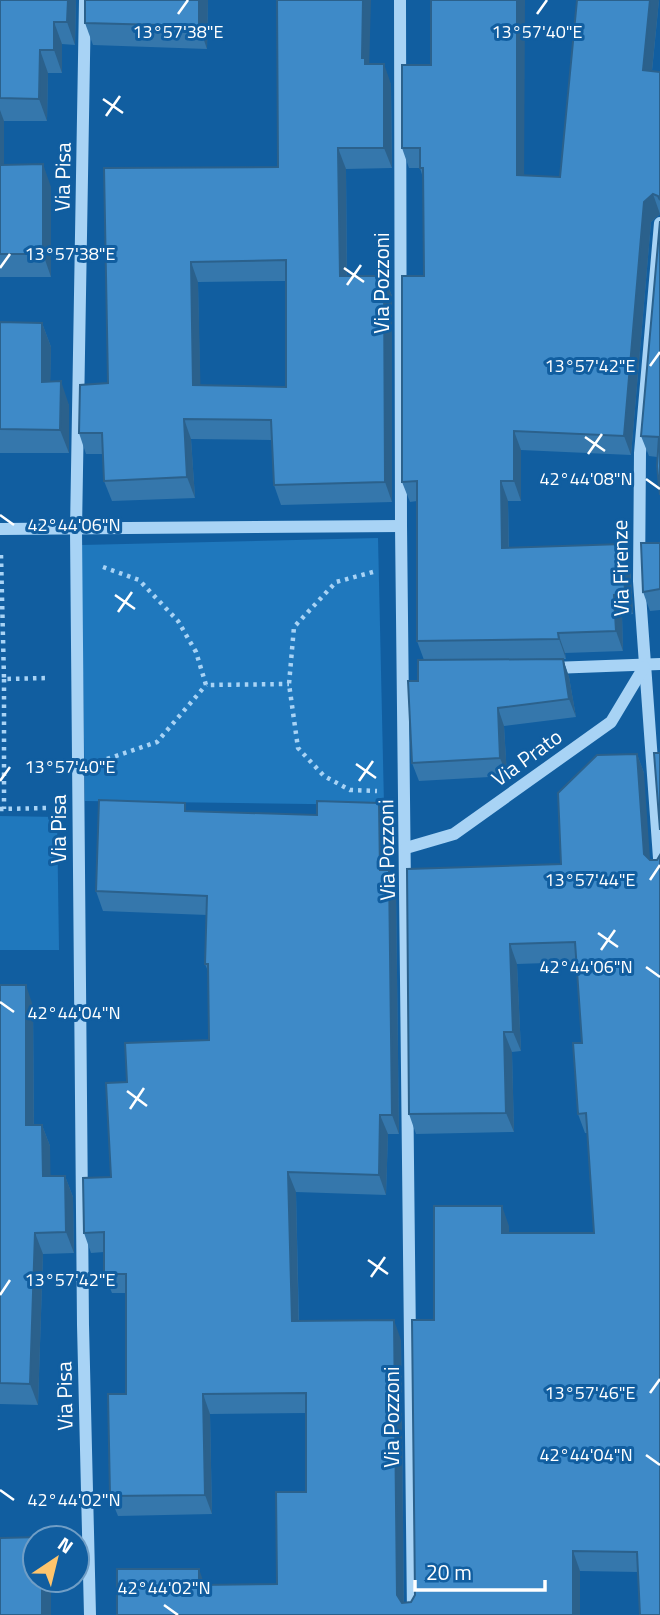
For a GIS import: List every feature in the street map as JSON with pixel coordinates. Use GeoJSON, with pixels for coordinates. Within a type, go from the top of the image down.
{"type":"FeatureCollection","features":[{"type":"Feature","properties":{"kind":"street","name":"Via Pisa"},"geometry":{"type":"LineString","coordinates":[[85,0],[76,530],[83,1325],[90,1615]]}},
{"type":"Feature","properties":{"kind":"street","name":"Via Pozzoni"},"geometry":{"type":"LineString","coordinates":[[400,0],[401,527],[410,670],[406,849],[413,1615]]}},
{"type":"Feature","properties":{"kind":"street","name":"Via Firenze"},"geometry":{"type":"LineString","coordinates":[[660,223],[639,453],[639,581],[660,872]]}},
{"type":"Feature","properties":{"kind":"street"},"geometry":{"type":"LineString","coordinates":[[0,529],[401,527]]}},
{"type":"Feature","properties":{"kind":"street"},"geometry":{"type":"LineString","coordinates":[[537,668],[644,667],[660,664]]}},
{"type":"Feature","properties":{"kind":"street","name":"Via Prato"},"geometry":{"type":"LineString","coordinates":[[406,849],[454,834],[611,722],[644,667]]}},
{"type":"Feature","properties":{"kind":"path"},"geometry":{"type":"LineString","coordinates":[[0,555],[4,679],[2,809],[47,808]]}},
{"type":"Feature","properties":{"kind":"path"},"geometry":{"type":"LineString","coordinates":[[101,566],[139,580],[178,621],[196,652],[206,685]]}},
{"type":"Feature","properties":{"kind":"path"},"geometry":{"type":"LineString","coordinates":[[384,569],[336,582],[294,627],[289,684],[298,748],[324,776],[350,790],[390,792]]}},
{"type":"Feature","properties":{"kind":"path"},"geometry":{"type":"LineString","coordinates":[[4,679],[57,678]]}},
{"type":"Feature","properties":{"kind":"path"},"geometry":{"type":"LineString","coordinates":[[101,761],[157,742],[206,685],[289,684]]}},
{"type":"Feature","properties":{"kind":"shaded area"},"geometry":{"type":"Polygon","coordinates":[[[378,538],[384,805],[85,801],[81,545],[378,538]]]}},
{"type":"Feature","properties":{"kind":"shaded area"},"geometry":{"type":"Polygon","coordinates":[[[0,816],[57,817],[59,950],[0,950],[0,816]]]}},
{"type":"Feature","properties":{"kind":"building"},"geometry":{"type":"Polygon","coordinates":[[[0,0],[68,0],[67,22],[54,22],[54,50],[40,50],[39,99],[0,98],[0,0]]]}},
{"type":"Feature","properties":{"kind":"building"},"geometry":{"type":"Polygon","coordinates":[[[85,0],[199,0],[199,26],[85,23],[85,0]]]}},
{"type":"Feature","properties":{"kind":"building"},"geometry":{"type":"Polygon","coordinates":[[[277,0],[363,0],[362,58],[365,58],[365,64],[384,64],[384,148],[338,148],[340,276],[384,276],[385,482],[274,485],[271,420],[184,419],[187,477],[104,481],[102,433],[79,433],[80,385],[108,383],[104,168],[278,167],[277,0]],[[286,260],[191,262],[193,385],[286,387],[286,260]]]}},
{"type":"Feature","properties":{"kind":"building"},"geometry":{"type":"Polygon","coordinates":[[[431,0],[517,0],[517,175],[560,177],[577,0],[650,0],[643,70],[660,72],[660,200],[653,194],[644,202],[624,436],[514,431],[514,481],[501,481],[502,548],[623,544],[625,594],[614,595],[616,631],[558,633],[559,639],[417,641],[417,481],[402,482],[402,276],[424,276],[423,168],[420,168],[420,148],[402,148],[402,65],[431,65],[431,0]]]}},
{"type":"Feature","properties":{"kind":"building"},"geometry":{"type":"Polygon","coordinates":[[[43,164],[43,254],[0,254],[0,165],[43,164]]]}},
{"type":"Feature","properties":{"kind":"building"},"geometry":{"type":"Polygon","coordinates":[[[660,221],[660,495],[657,466],[659,437],[641,436],[660,221]]]}},
{"type":"Feature","properties":{"kind":"building"},"geometry":{"type":"Polygon","coordinates":[[[0,322],[42,323],[42,382],[61,381],[60,430],[0,429],[0,322]]]}},
{"type":"Feature","properties":{"kind":"building"},"geometry":{"type":"Polygon","coordinates":[[[641,543],[660,543],[660,589],[643,592],[641,543]]]}},
{"type":"Feature","properties":{"kind":"building"},"geometry":{"type":"Polygon","coordinates":[[[563,659],[569,699],[498,708],[500,758],[412,763],[408,681],[418,681],[418,660],[563,659]]]}},
{"type":"Feature","properties":{"kind":"building"},"geometry":{"type":"Polygon","coordinates":[[[654,753],[660,753],[660,830],[654,753]]]}},
{"type":"Feature","properties":{"kind":"building"},"geometry":{"type":"Polygon","coordinates":[[[637,754],[644,854],[650,860],[657,860],[660,855],[660,1615],[640,1615],[637,1552],[573,1551],[573,1615],[117,1615],[117,1569],[199,1569],[199,1585],[277,1584],[276,1492],[306,1492],[306,1393],[203,1394],[205,1495],[110,1496],[108,1394],[126,1394],[126,1274],[104,1274],[104,1232],[84,1233],[83,1178],[111,1177],[106,1083],[127,1082],[125,1043],[209,1040],[208,964],[205,964],[207,896],[96,891],[99,800],[185,803],[185,811],[317,815],[317,801],[379,803],[380,870],[389,870],[392,1115],[380,1115],[379,1175],[288,1172],[292,1321],[394,1320],[397,1595],[402,1603],[411,1602],[415,1595],[412,1320],[434,1320],[434,1206],[502,1206],[502,1233],[594,1233],[586,1113],[578,1114],[573,1043],[582,1043],[575,942],[510,944],[513,1032],[504,1032],[506,1113],[409,1114],[407,869],[561,864],[558,793],[597,755],[637,754]]]}},
{"type":"Feature","properties":{"kind":"building"},"geometry":{"type":"Polygon","coordinates":[[[0,985],[26,985],[26,1125],[42,1125],[43,1176],[65,1176],[66,1232],[35,1233],[30,1384],[0,1383],[0,985]]]}},
{"type":"Feature","properties":{"kind":"building"},"geometry":{"type":"Polygon","coordinates":[[[0,1538],[21,1538],[21,1594],[42,1594],[42,1615],[0,1615],[0,1538]]]}}]}
